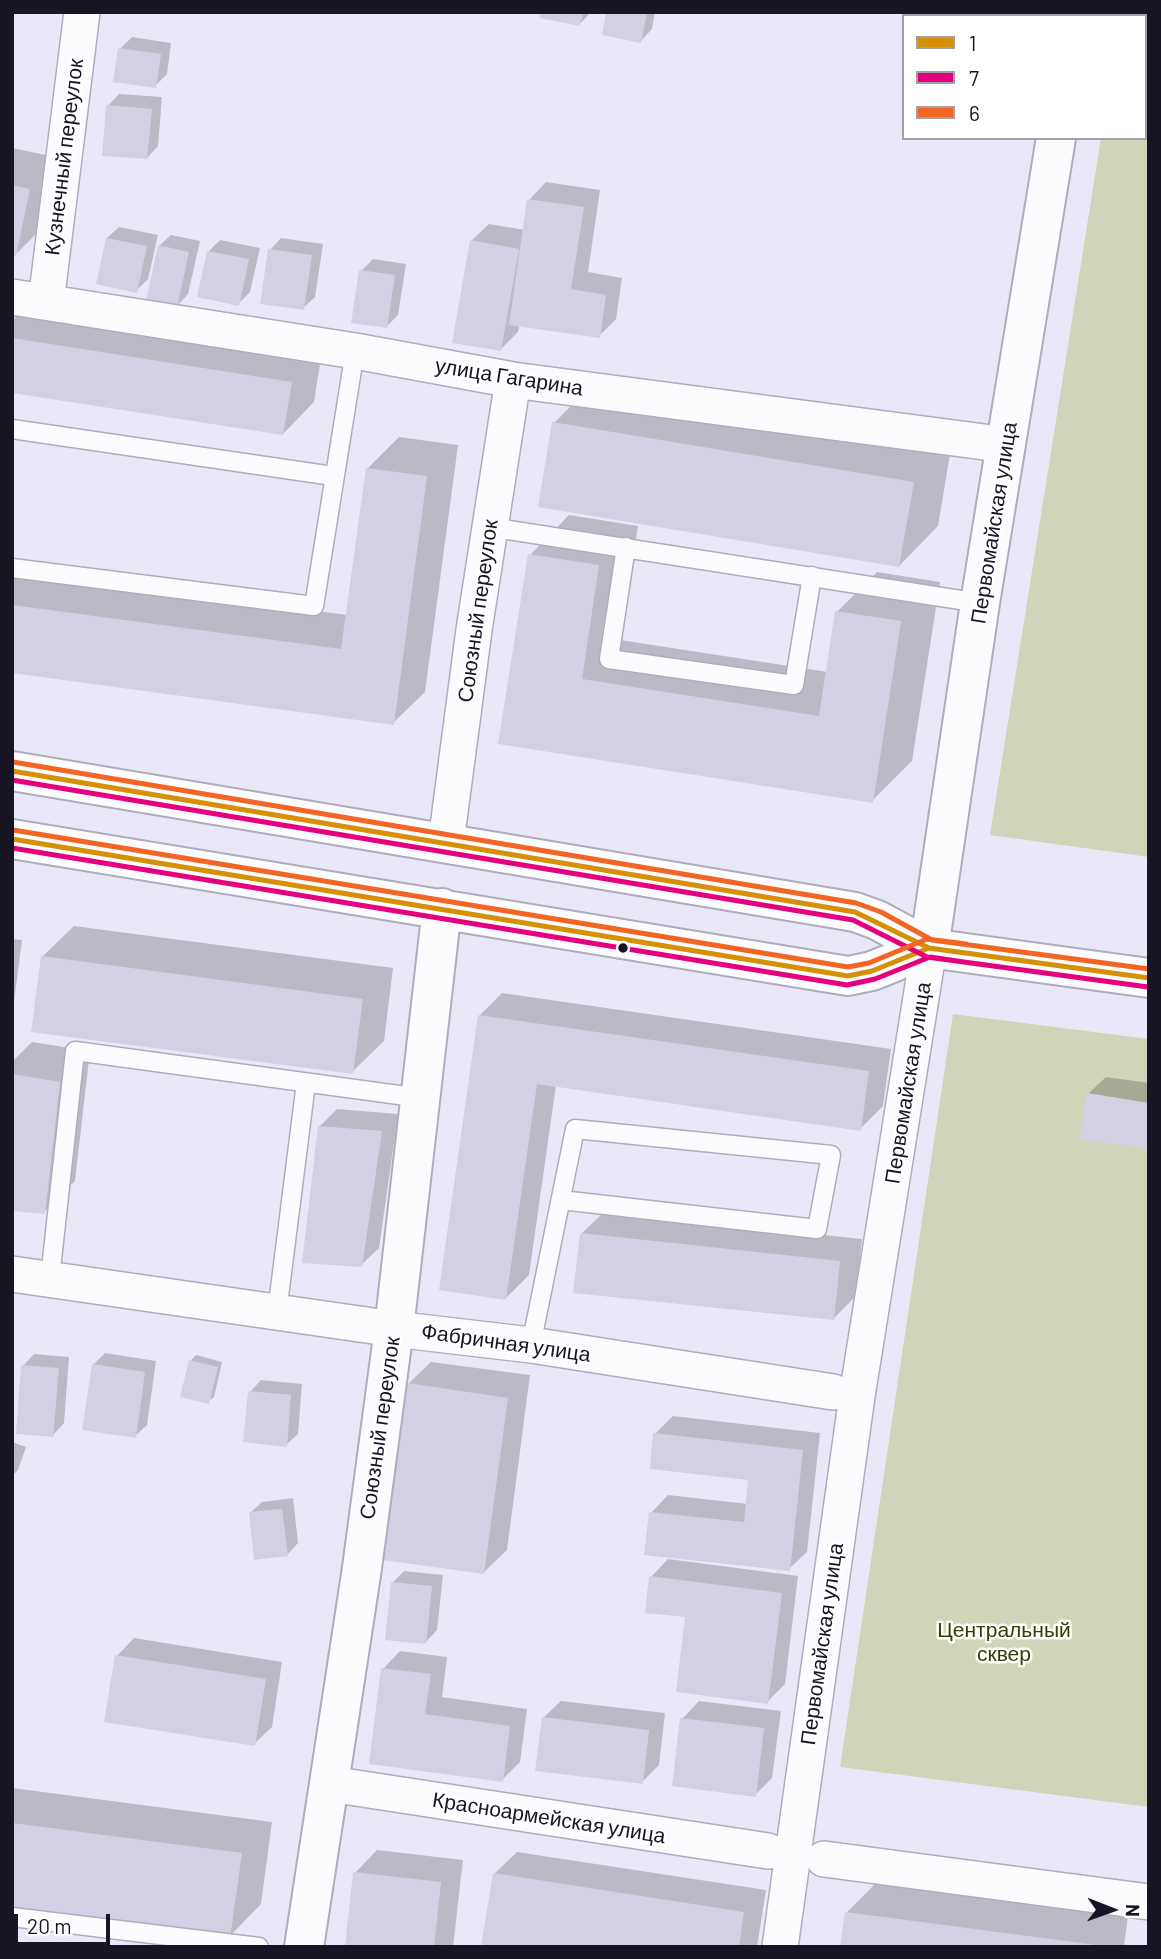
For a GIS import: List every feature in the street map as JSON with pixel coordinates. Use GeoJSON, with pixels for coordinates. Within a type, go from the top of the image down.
{"type":"FeatureCollection","features":[{"type":"Feature","properties":{"kind":"main road","name":"Первомайская улица"},"geometry":{"type":"LineString","coordinates":[[929,948],[980,603],[1056,140]]}},
{"type":"Feature","properties":{"kind":"main road"},"geometry":{"type":"LineString","coordinates":[[12,771],[855,912],[877,919],[929,948],[1149,978]]}},
{"type":"Feature","properties":{"kind":"main road"},"geometry":{"type":"LineString","coordinates":[[12,839],[848,976],[872,971],[929,948]]}},
{"type":"Feature","properties":{"kind":"main road","name":"Союзный переулок"},"geometry":{"type":"LineString","coordinates":[[304,1947],[330,1784],[394,1329],[442,908]]}},
{"type":"Feature","properties":{"kind":"street","name":"Кузнечный переулок"},"geometry":{"type":"LineString","coordinates":[[29,300],[82,12]]}},
{"type":"Feature","properties":{"kind":"street","name":"улица Гагарина"},"geometry":{"type":"LineString","coordinates":[[29,300],[355,351],[513,380],[1007,445]]}},
{"type":"Feature","properties":{"kind":"street","name":"Союзный переулок"},"geometry":{"type":"LineString","coordinates":[[446,842],[489,527],[513,380]]}},
{"type":"Feature","properties":{"kind":"street","name":"Первомайская улица"},"geometry":{"type":"LineString","coordinates":[[780,1947],[857,1396],[929,948]]}},
{"type":"Feature","properties":{"kind":"street","name":"Фабричная улица"},"geometry":{"type":"LineString","coordinates":[[12,1274],[394,1329],[531,1345],[833,1392]]}},
{"type":"Feature","properties":{"kind":"street","name":"Красноармейская улица"},"geometry":{"type":"LineString","coordinates":[[330,1784],[768,1851]]}},
{"type":"Feature","properties":{"kind":"street"},"geometry":{"type":"LineString","coordinates":[[824,1859],[1149,1902]]}},
{"type":"Feature","properties":{"kind":"lane"},"geometry":{"type":"LineString","coordinates":[[12,568],[314,606],[355,351]]}},
{"type":"Feature","properties":{"kind":"lane"},"geometry":{"type":"LineString","coordinates":[[12,429],[333,476]]}},
{"type":"Feature","properties":{"kind":"lane"},"geometry":{"type":"LineString","coordinates":[[489,527],[980,603]]}},
{"type":"Feature","properties":{"kind":"lane"},"geometry":{"type":"LineString","coordinates":[[626,547],[609,659],[794,685],[812,576]]}},
{"type":"Feature","properties":{"kind":"lane"},"geometry":{"type":"LineString","coordinates":[[50,1278],[75,1051],[421,1098]]}},
{"type":"Feature","properties":{"kind":"lane"},"geometry":{"type":"LineString","coordinates":[[277,1312],[306,1083]]}},
{"type":"Feature","properties":{"kind":"lane"},"geometry":{"type":"LineString","coordinates":[[531,1345],[575,1129],[831,1155],[817,1229],[561,1200]]}},
{"type":"Feature","properties":{"kind":"lane"},"geometry":{"type":"LineString","coordinates":[[12,1917],[259,1947]]}},
{"type":"Feature","properties":{"kind":"green space"},"geometry":{"type":"Polygon","coordinates":[[[1149,25],[1149,857],[990,835],[1101,140],[1147,140],[1149,25]]]}},
{"type":"Feature","properties":{"kind":"green space","name":"Центральный сквер"},"geometry":{"type":"Polygon","coordinates":[[[953,1014],[1149,1039],[1149,1807],[840,1767],[953,1014]]]}},
{"type":"Feature","properties":{"kind":"building"},"geometry":{"type":"Polygon","coordinates":[[[540,12],[583,12],[580,26],[539,18],[540,12]]]}},
{"type":"Feature","properties":{"kind":"building"},"geometry":{"type":"Polygon","coordinates":[[[606,12],[647,12],[641,43],[602,35],[606,12]]]}},
{"type":"Feature","properties":{"kind":"building"},"geometry":{"type":"Polygon","coordinates":[[[118,48],[161,54],[156,88],[113,82],[118,48]]]}},
{"type":"Feature","properties":{"kind":"building"},"geometry":{"type":"Polygon","coordinates":[[[106,105],[152,109],[147,159],[102,156],[106,105]]]}},
{"type":"Feature","properties":{"kind":"building"},"geometry":{"type":"Polygon","coordinates":[[[12,185],[30,189],[16,256],[12,255],[12,185]]]}},
{"type":"Feature","properties":{"kind":"building"},"geometry":{"type":"Polygon","coordinates":[[[527,199],[584,207],[571,289],[606,295],[600,338],[509,325],[527,199]]]}},
{"type":"Feature","properties":{"kind":"building"},"geometry":{"type":"Polygon","coordinates":[[[106,238],[147,246],[137,293],[96,284],[106,238]]]}},
{"type":"Feature","properties":{"kind":"building"},"geometry":{"type":"Polygon","coordinates":[[[470,240],[519,249],[501,351],[452,343],[470,240]]]}},
{"type":"Feature","properties":{"kind":"building"},"geometry":{"type":"Polygon","coordinates":[[[158,245],[189,252],[177,308],[146,301],[158,245]]]}},
{"type":"Feature","properties":{"kind":"building"},"geometry":{"type":"Polygon","coordinates":[[[268,249],[312,255],[304,310],[260,304],[268,249]]]}},
{"type":"Feature","properties":{"kind":"building"},"geometry":{"type":"Polygon","coordinates":[[[207,251],[249,259],[239,306],[197,297],[207,251]]]}},
{"type":"Feature","properties":{"kind":"building"},"geometry":{"type":"Polygon","coordinates":[[[359,270],[395,275],[387,328],[351,323],[359,270]]]}},
{"type":"Feature","properties":{"kind":"building"},"geometry":{"type":"Polygon","coordinates":[[[12,338],[292,382],[283,435],[12,393],[12,338]]]}},
{"type":"Feature","properties":{"kind":"building"},"geometry":{"type":"Polygon","coordinates":[[[552,422],[914,482],[899,567],[538,507],[552,422]]]}},
{"type":"Feature","properties":{"kind":"building"},"geometry":{"type":"Polygon","coordinates":[[[366,468],[427,476],[394,725],[12,673],[12,605],[341,649],[366,468]]]}},
{"type":"Feature","properties":{"kind":"building"},"geometry":{"type":"Polygon","coordinates":[[[528,554],[599,565],[582,679],[819,716],[835,611],[901,621],[873,803],[498,744],[528,554]]]}},
{"type":"Feature","properties":{"kind":"building"},"geometry":{"type":"Polygon","coordinates":[[[41,956],[363,999],[353,1074],[31,1032],[41,956]]]}},
{"type":"Feature","properties":{"kind":"building"},"geometry":{"type":"Polygon","coordinates":[[[478,1015],[869,1071],[861,1131],[537,1084],[506,1300],[439,1290],[478,1015]]]}},
{"type":"Feature","properties":{"kind":"building"},"geometry":{"type":"Polygon","coordinates":[[[12,1074],[60,1082],[45,1214],[12,1211],[12,1074]]]}},
{"type":"Feature","properties":{"kind":"building"},"geometry":{"type":"Polygon","coordinates":[[[1087,1093],[1149,1103],[1149,1149],[1079,1139],[1087,1093]]]}},
{"type":"Feature","properties":{"kind":"building"},"geometry":{"type":"Polygon","coordinates":[[[318,1126],[382,1131],[362,1267],[302,1263],[318,1126]]]}},
{"type":"Feature","properties":{"kind":"building"},"geometry":{"type":"Polygon","coordinates":[[[580,1233],[840,1261],[834,1320],[573,1293],[580,1233]]]}},
{"type":"Feature","properties":{"kind":"building"},"geometry":{"type":"Polygon","coordinates":[[[189,1360],[218,1367],[209,1404],[180,1397],[189,1360]]]}},
{"type":"Feature","properties":{"kind":"building"},"geometry":{"type":"Polygon","coordinates":[[[92,1364],[145,1372],[136,1438],[82,1430],[92,1364]]]}},
{"type":"Feature","properties":{"kind":"building"},"geometry":{"type":"Polygon","coordinates":[[[21,1365],[59,1368],[53,1437],[16,1434],[21,1365]]]}},
{"type":"Feature","properties":{"kind":"building"},"geometry":{"type":"Polygon","coordinates":[[[407,1383],[508,1398],[484,1574],[383,1560],[407,1383]]]}},
{"type":"Feature","properties":{"kind":"building"},"geometry":{"type":"Polygon","coordinates":[[[248,1391],[291,1395],[287,1447],[243,1442],[248,1391]]]}},
{"type":"Feature","properties":{"kind":"building"},"geometry":{"type":"Polygon","coordinates":[[[653,1433],[803,1450],[790,1571],[644,1555],[649,1512],[744,1522],[748,1480],[650,1469],[653,1433]]]}},
{"type":"Feature","properties":{"kind":"building"},"geometry":{"type":"Polygon","coordinates":[[[282,1509],[288,1556],[254,1560],[249,1512],[282,1509]]]}},
{"type":"Feature","properties":{"kind":"building"},"geometry":{"type":"Polygon","coordinates":[[[649,1576],[782,1593],[768,1704],[676,1692],[685,1617],[645,1613],[649,1576]]]}},
{"type":"Feature","properties":{"kind":"building"},"geometry":{"type":"Polygon","coordinates":[[[391,1582],[432,1586],[426,1644],[385,1640],[391,1582]]]}},
{"type":"Feature","properties":{"kind":"building"},"geometry":{"type":"Polygon","coordinates":[[[115,1655],[266,1679],[255,1746],[104,1722],[115,1655]]]}},
{"type":"Feature","properties":{"kind":"building"},"geometry":{"type":"Polygon","coordinates":[[[381,1668],[431,1674],[425,1714],[510,1726],[503,1782],[369,1764],[381,1668]]]}},
{"type":"Feature","properties":{"kind":"building"},"geometry":{"type":"Polygon","coordinates":[[[542,1717],[649,1730],[643,1784],[535,1771],[542,1717]]]}},
{"type":"Feature","properties":{"kind":"building"},"geometry":{"type":"Polygon","coordinates":[[[680,1718],[764,1728],[756,1797],[672,1786],[680,1718]]]}},
{"type":"Feature","properties":{"kind":"building"},"geometry":{"type":"Polygon","coordinates":[[[12,1823],[242,1853],[230,1938],[12,1909],[12,1823]]]}},
{"type":"Feature","properties":{"kind":"building"},"geometry":{"type":"Polygon","coordinates":[[[353,1872],[441,1882],[434,1947],[345,1947],[353,1872]]]}},
{"type":"Feature","properties":{"kind":"building"},"geometry":{"type":"Polygon","coordinates":[[[493,1873],[744,1912],[739,1947],[481,1947],[493,1873]]]}},
{"type":"Feature","properties":{"kind":"building"},"geometry":{"type":"Polygon","coordinates":[[[845,1912],[1096,1945],[1096,1947],[840,1947],[845,1912]]]}},
{"type":"Feature","properties":{"kind":"transit line","name":"6"},"geometry":{"type":"LineString","coordinates":[[13,762],[856,903],[881,912],[932,940],[1149,969]]}},
{"type":"Feature","properties":{"kind":"transit line","name":"1"},"geometry":{"type":"LineString","coordinates":[[12,771],[855,912],[929,948],[1149,978]]}},
{"type":"Feature","properties":{"kind":"transit line","name":"7"},"geometry":{"type":"LineString","coordinates":[[12,780],[853,920],[927,957],[1148,987]]}},
{"type":"Feature","properties":{"kind":"transit line","name":"6"},"geometry":{"type":"LineString","coordinates":[[13,830],[848,967],[869,963],[927,939],[966,944]]}},
{"type":"Feature","properties":{"kind":"transit line","name":"1"},"geometry":{"type":"LineString","coordinates":[[12,839],[848,976],[872,971],[929,948],[965,953]]}},
{"type":"Feature","properties":{"kind":"transit line","name":"7"},"geometry":{"type":"LineString","coordinates":[[12,848],[847,985],[875,979],[930,957],[964,962]]}}]}
